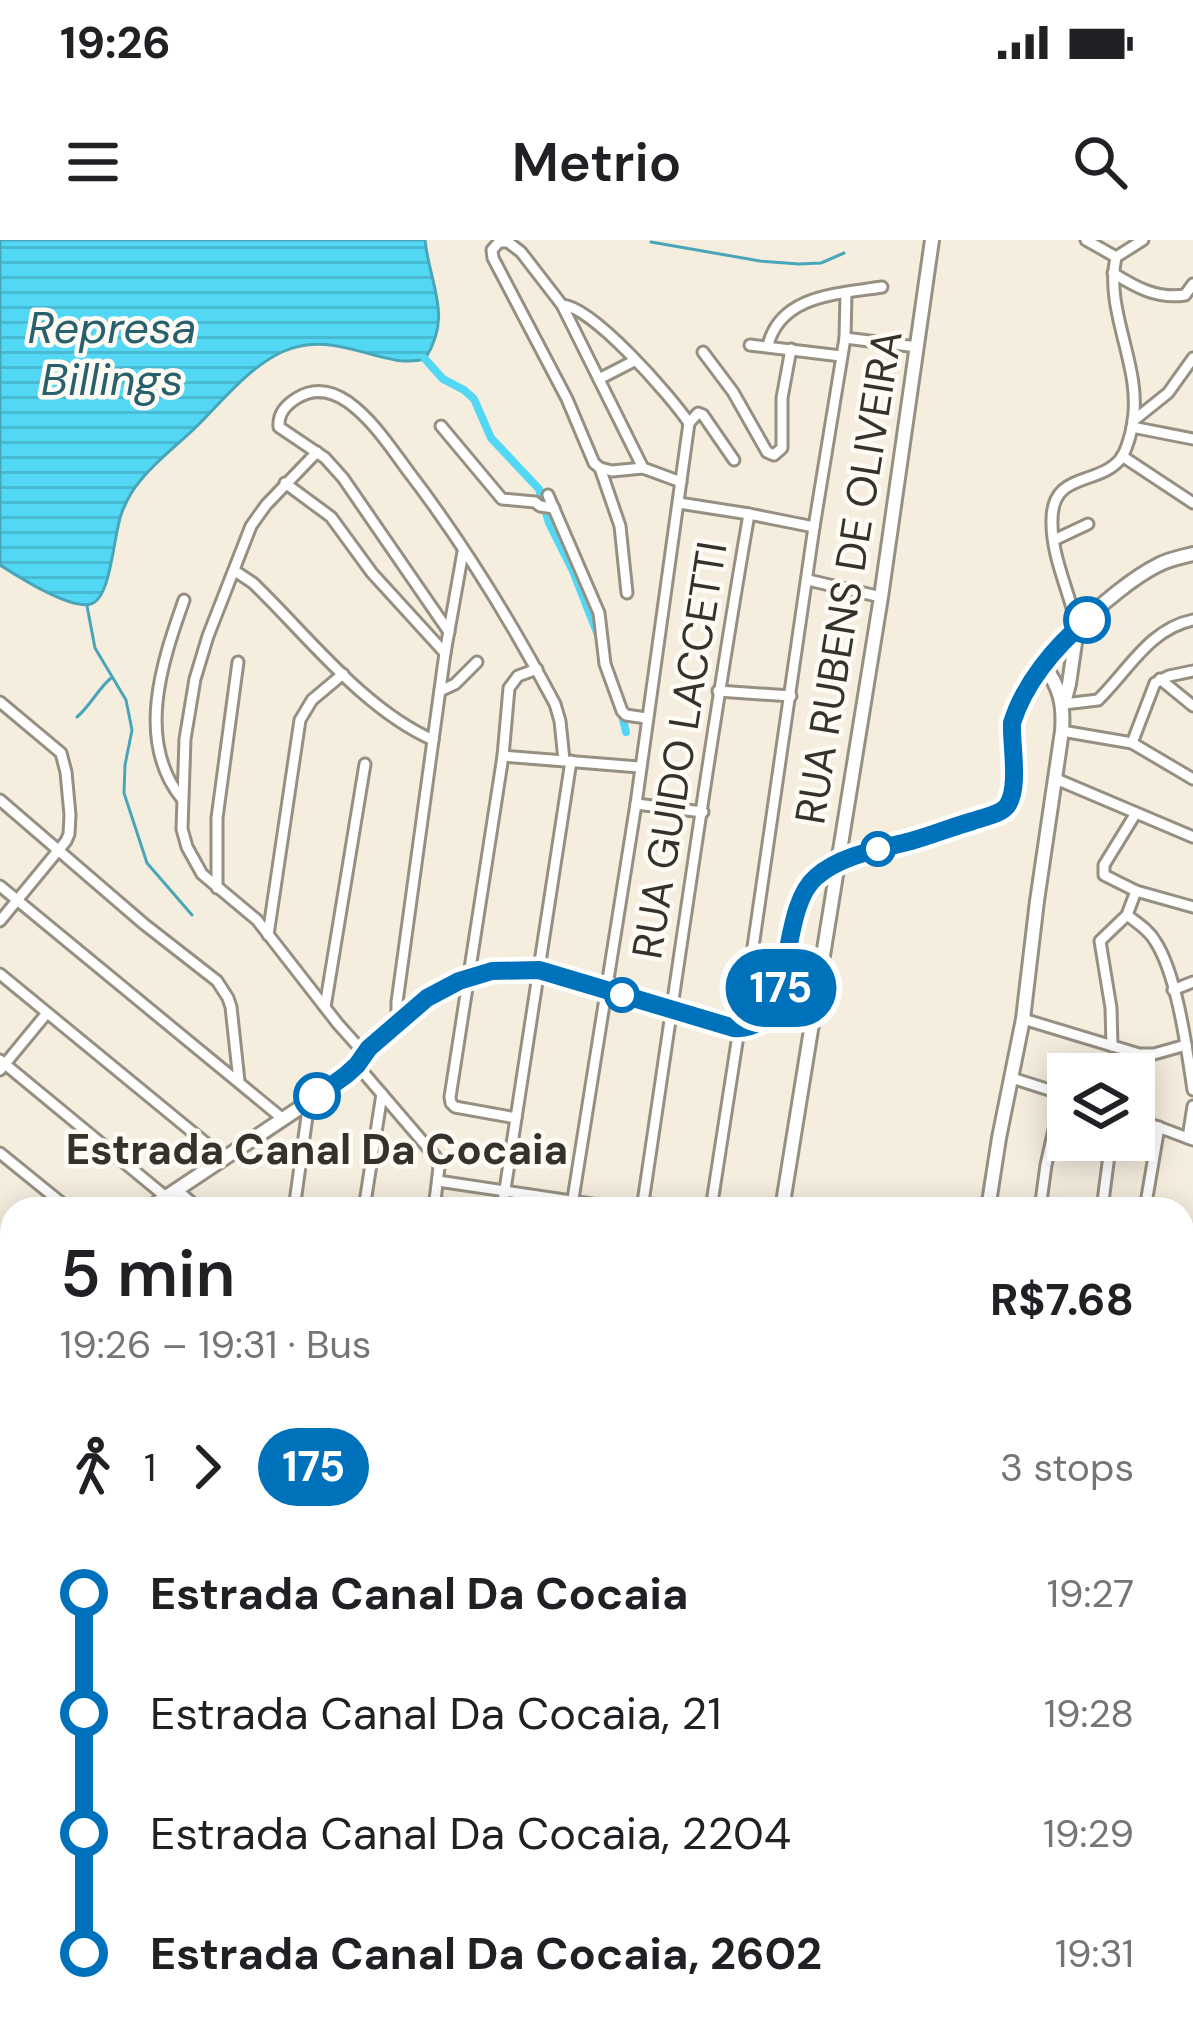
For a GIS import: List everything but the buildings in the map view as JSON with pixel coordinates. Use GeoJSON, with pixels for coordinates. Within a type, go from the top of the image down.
{"type":"FeatureCollection","features":[{"type":"Feature","properties":{"kind":"street","name":"RUA RUBENS DE OLIVEIRA"},"geometry":{"type":"LineString","coordinates":[[784,1197],[881,597],[932,240]]}},
{"type":"Feature","properties":{"kind":"street"},"geometry":{"type":"LineString","coordinates":[[1086,240],[1116,257]]}},
{"type":"Feature","properties":{"kind":"street"},"geometry":{"type":"LineString","coordinates":[[990,1197],[1023,1019],[1077,628],[1054,540],[1052,511],[1060,492],[1122,456],[1133,424],[1130,365],[1113,273],[1116,257],[1143,240]]}},
{"type":"Feature","properties":{"kind":"street"},"geometry":{"type":"LineString","coordinates":[[643,468],[562,305],[514,247],[503,241],[494,246],[493,258],[567,398],[594,463],[612,471],[643,468],[681,482]]}},
{"type":"Feature","properties":{"kind":"street"},"geometry":{"type":"LineString","coordinates":[[1113,273],[1164,296],[1185,295],[1193,284]]}},
{"type":"Feature","properties":{"kind":"street"},"geometry":{"type":"LineString","coordinates":[[768,346],[778,324],[807,301],[882,287]]}},
{"type":"Feature","properties":{"kind":"street"},"geometry":{"type":"LineString","coordinates":[[784,974],[760,973],[753,959],[845,338],[846,292]]}},
{"type":"Feature","properties":{"kind":"street"},"geometry":{"type":"LineString","coordinates":[[562,305],[579,309],[609,333],[689,423]]}},
{"type":"Feature","properties":{"kind":"street"},"geometry":{"type":"LineString","coordinates":[[845,338],[917,347]]}},
{"type":"Feature","properties":{"kind":"street"},"geometry":{"type":"LineString","coordinates":[[750,345],[842,356]]}},
{"type":"Feature","properties":{"kind":"street"},"geometry":{"type":"LineString","coordinates":[[703,352],[742,406],[765,449],[775,455],[782,448],[782,398],[791,349]]}},
{"type":"Feature","properties":{"kind":"street"},"geometry":{"type":"LineString","coordinates":[[1133,424],[1168,393],[1193,358]]}},
{"type":"Feature","properties":{"kind":"street"},"geometry":{"type":"LineString","coordinates":[[599,379],[634,361]]}},
{"type":"Feature","properties":{"kind":"street"},"geometry":{"type":"LineString","coordinates":[[449,632],[343,478],[317,452],[282,430],[278,420],[291,402],[313,391],[328,392],[370,423],[463,551],[558,712],[567,760],[503,1197]]}},
{"type":"Feature","properties":{"kind":"street"},"geometry":{"type":"LineString","coordinates":[[573,1197],[689,423],[698,413],[734,460]]}},
{"type":"Feature","properties":{"kind":"street"},"geometry":{"type":"LineString","coordinates":[[1133,424],[1193,439]]}},
{"type":"Feature","properties":{"kind":"street"},"geometry":{"type":"LineString","coordinates":[[441,426],[502,500],[549,508]]}},
{"type":"Feature","properties":{"kind":"street"},"geometry":{"type":"LineString","coordinates":[[317,452],[251,526],[208,636],[185,739],[182,829],[202,874],[268,935],[326,1007],[382,1094],[435,1156],[439,1167],[436,1197]]}},
{"type":"Feature","properties":{"kind":"street"},"geometry":{"type":"LineString","coordinates":[[1122,456],[1193,502]]}},
{"type":"Feature","properties":{"kind":"street"},"geometry":{"type":"LineString","coordinates":[[600,468],[620,526],[626,592]]}},
{"type":"Feature","properties":{"kind":"street"},"geometry":{"type":"LineString","coordinates":[[286,483],[337,524],[372,573],[445,653]]}},
{"type":"Feature","properties":{"kind":"street"},"geometry":{"type":"LineString","coordinates":[[548,494],[549,508],[598,613],[605,664],[622,710],[646,718]]}},
{"type":"Feature","properties":{"kind":"street"},"geometry":{"type":"LineString","coordinates":[[679,503],[814,527]]}},
{"type":"Feature","properties":{"kind":"street","name":"RUA GUIDO LACCETTI"},"geometry":{"type":"LineString","coordinates":[[644,1197],[749,514]]}},
{"type":"Feature","properties":{"kind":"street"},"geometry":{"type":"LineString","coordinates":[[1054,540],[1088,524]]}},
{"type":"Feature","properties":{"kind":"street"},"geometry":{"type":"LineString","coordinates":[[397,1022],[445,653],[463,551]]}},
{"type":"Feature","properties":{"kind":"street"},"geometry":{"type":"LineString","coordinates":[[167,1197],[309,1102],[427,998],[469,978],[505,969],[539,970],[739,1029],[752,1026],[764,1018],[776,999],[790,929],[811,882],[835,865],[865,853],[1004,809],[1013,784],[1012,719],[1044,665],[1077,628],[1148,570],[1193,554]]}},
{"type":"Feature","properties":{"kind":"street"},"geometry":{"type":"LineString","coordinates":[[236,571],[390,716],[433,740]]}},
{"type":"Feature","properties":{"kind":"street"},"geometry":{"type":"LineString","coordinates":[[808,580],[881,597]]}},
{"type":"Feature","properties":{"kind":"street"},"geometry":{"type":"LineString","coordinates":[[182,799],[164,770],[156,717],[163,664],[184,600]]}},
{"type":"Feature","properties":{"kind":"street"},"geometry":{"type":"LineString","coordinates":[[1064,704],[1098,700],[1164,631],[1193,620]]}},
{"type":"Feature","properties":{"kind":"street"},"geometry":{"type":"LineString","coordinates":[[217,888],[217,818],[238,662]]}},
{"type":"Feature","properties":{"kind":"street"},"geometry":{"type":"LineString","coordinates":[[440,691],[455,684],[477,662]]}},
{"type":"Feature","properties":{"kind":"street"},"geometry":{"type":"LineString","coordinates":[[1044,665],[1064,704]]}},
{"type":"Feature","properties":{"kind":"street"},"geometry":{"type":"LineString","coordinates":[[516,1118],[451,1103],[509,688],[518,676],[536,669]]}},
{"type":"Feature","properties":{"kind":"street"},"geometry":{"type":"LineString","coordinates":[[1132,743],[1152,688],[1160,679],[1193,671]]}},
{"type":"Feature","properties":{"kind":"street"},"geometry":{"type":"LineString","coordinates":[[268,935],[300,720],[307,705],[343,674]]}},
{"type":"Feature","properties":{"kind":"street"},"geometry":{"type":"LineString","coordinates":[[1160,679],[1193,706]]}},
{"type":"Feature","properties":{"kind":"street"},"geometry":{"type":"LineString","coordinates":[[718,692],[791,696]]}},
{"type":"Feature","properties":{"kind":"street"},"geometry":{"type":"LineString","coordinates":[[0,702],[61,753],[70,814],[69,834],[0,922]]}},
{"type":"Feature","properties":{"kind":"street"},"geometry":{"type":"LineString","coordinates":[[1062,731],[1132,743],[1193,779]]}},
{"type":"Feature","properties":{"kind":"street"},"geometry":{"type":"LineString","coordinates":[[502,756],[639,767]]}},
{"type":"Feature","properties":{"kind":"street"},"geometry":{"type":"LineString","coordinates":[[326,1007],[365,764]]}},
{"type":"Feature","properties":{"kind":"street"},"geometry":{"type":"LineString","coordinates":[[1057,779],[1193,837]]}},
{"type":"Feature","properties":{"kind":"street"},"geometry":{"type":"LineString","coordinates":[[0,800],[217,981],[231,1007],[239,1081]]}},
{"type":"Feature","properties":{"kind":"street"},"geometry":{"type":"LineString","coordinates":[[635,804],[703,812]]}},
{"type":"Feature","properties":{"kind":"street"},"geometry":{"type":"LineString","coordinates":[[1136,813],[1102,872],[1136,891],[1193,907]]}},
{"type":"Feature","properties":{"kind":"street"},"geometry":{"type":"LineString","coordinates":[[0,886],[283,1120]]}},
{"type":"Feature","properties":{"kind":"street"},"geometry":{"type":"LineString","coordinates":[[1112,1046],[1100,945],[1127,915],[1136,891]]}},
{"type":"Feature","properties":{"kind":"street"},"geometry":{"type":"LineString","coordinates":[[1127,915],[1154,939],[1173,990],[1193,1090]]}},
{"type":"Feature","properties":{"kind":"street"},"geometry":{"type":"LineString","coordinates":[[0,974],[224,1158]]}},
{"type":"Feature","properties":{"kind":"street"},"geometry":{"type":"LineString","coordinates":[[1173,990],[1193,982]]}},
{"type":"Feature","properties":{"kind":"street"},"geometry":{"type":"LineString","coordinates":[[47,1012],[2,1065],[178,1197]]}},
{"type":"Feature","properties":{"kind":"street"},"geometry":{"type":"LineString","coordinates":[[1023,1019],[1148,1055],[1186,1045]]}},
{"type":"Feature","properties":{"kind":"street"},"geometry":{"type":"LineString","coordinates":[[714,1197],[739,1029]]}},
{"type":"Feature","properties":{"kind":"street"},"geometry":{"type":"LineString","coordinates":[[1012,1078],[1047,1089]]}},
{"type":"Feature","properties":{"kind":"street"},"geometry":{"type":"LineString","coordinates":[[366,1197],[382,1094]]}},
{"type":"Feature","properties":{"kind":"street"},"geometry":{"type":"LineString","coordinates":[[296,1197],[309,1102]]}},
{"type":"Feature","properties":{"kind":"street"},"geometry":{"type":"LineString","coordinates":[[1155,1126],[1190,1139],[1193,1106]]}},
{"type":"Feature","properties":{"kind":"street"},"geometry":{"type":"LineString","coordinates":[[1147,1197],[1159,1127]]}},
{"type":"Feature","properties":{"kind":"street"},"geometry":{"type":"LineString","coordinates":[[0,1153],[54,1197]]}},
{"type":"Feature","properties":{"kind":"street"},"geometry":{"type":"LineString","coordinates":[[1042,1197],[1047,1161]]}},
{"type":"Feature","properties":{"kind":"street"},"geometry":{"type":"LineString","coordinates":[[1104,1197],[1108,1161]]}},
{"type":"Feature","properties":{"kind":"street"},"geometry":{"type":"LineString","coordinates":[[438,1181],[556,1197]]}},
{"type":"Feature","properties":{"kind":"water","name":"Represa Billings"},"geometry":{"type":"Polygon","coordinates":[[[0,240],[425,240],[438,328],[425,359],[392,359],[321,344],[282,352],[257,368],[137,484],[122,512],[103,590],[91,604],[82,605],[45,591],[0,565],[0,240]]]}},
{"type":"Feature","properties":{"kind":"waterway"},"geometry":{"type":"LineString","coordinates":[[651,242],[799,264],[821,263],[844,253]]}},
{"type":"Feature","properties":{"kind":"waterway"},"geometry":{"type":"LineString","coordinates":[[425,359],[443,379],[474,399],[491,438],[539,489],[600,640]]}},
{"type":"Feature","properties":{"kind":"waterway"},"geometry":{"type":"LineString","coordinates":[[87,606],[95,648],[126,700],[132,730],[124,793],[147,863],[192,915]]}},
{"type":"Feature","properties":{"kind":"waterway"},"geometry":{"type":"LineString","coordinates":[[77,717],[111,678]]}},
{"type":"Feature","properties":{"kind":"waterway"},"geometry":{"type":"LineString","coordinates":[[621,711],[626,732]]}},
{"type":"Feature","properties":{"kind":"bus line","name":"175"},"geometry":{"type":"LineString","coordinates":[[317,1096],[346,1075],[369,1048],[427,998],[492,971],[539,970],[734,1028],[758,1023],[782,984],[796,911],[815,877],[865,853],[1007,806],[1013,784],[1015,714],[1044,665],[1087,620]]}},
{"type":"Feature","properties":{"kind":"place","name":"Estrada Canal Da Cocaia"},"geometry":{"type":"Point","coordinates":[317,1096]}}]}
